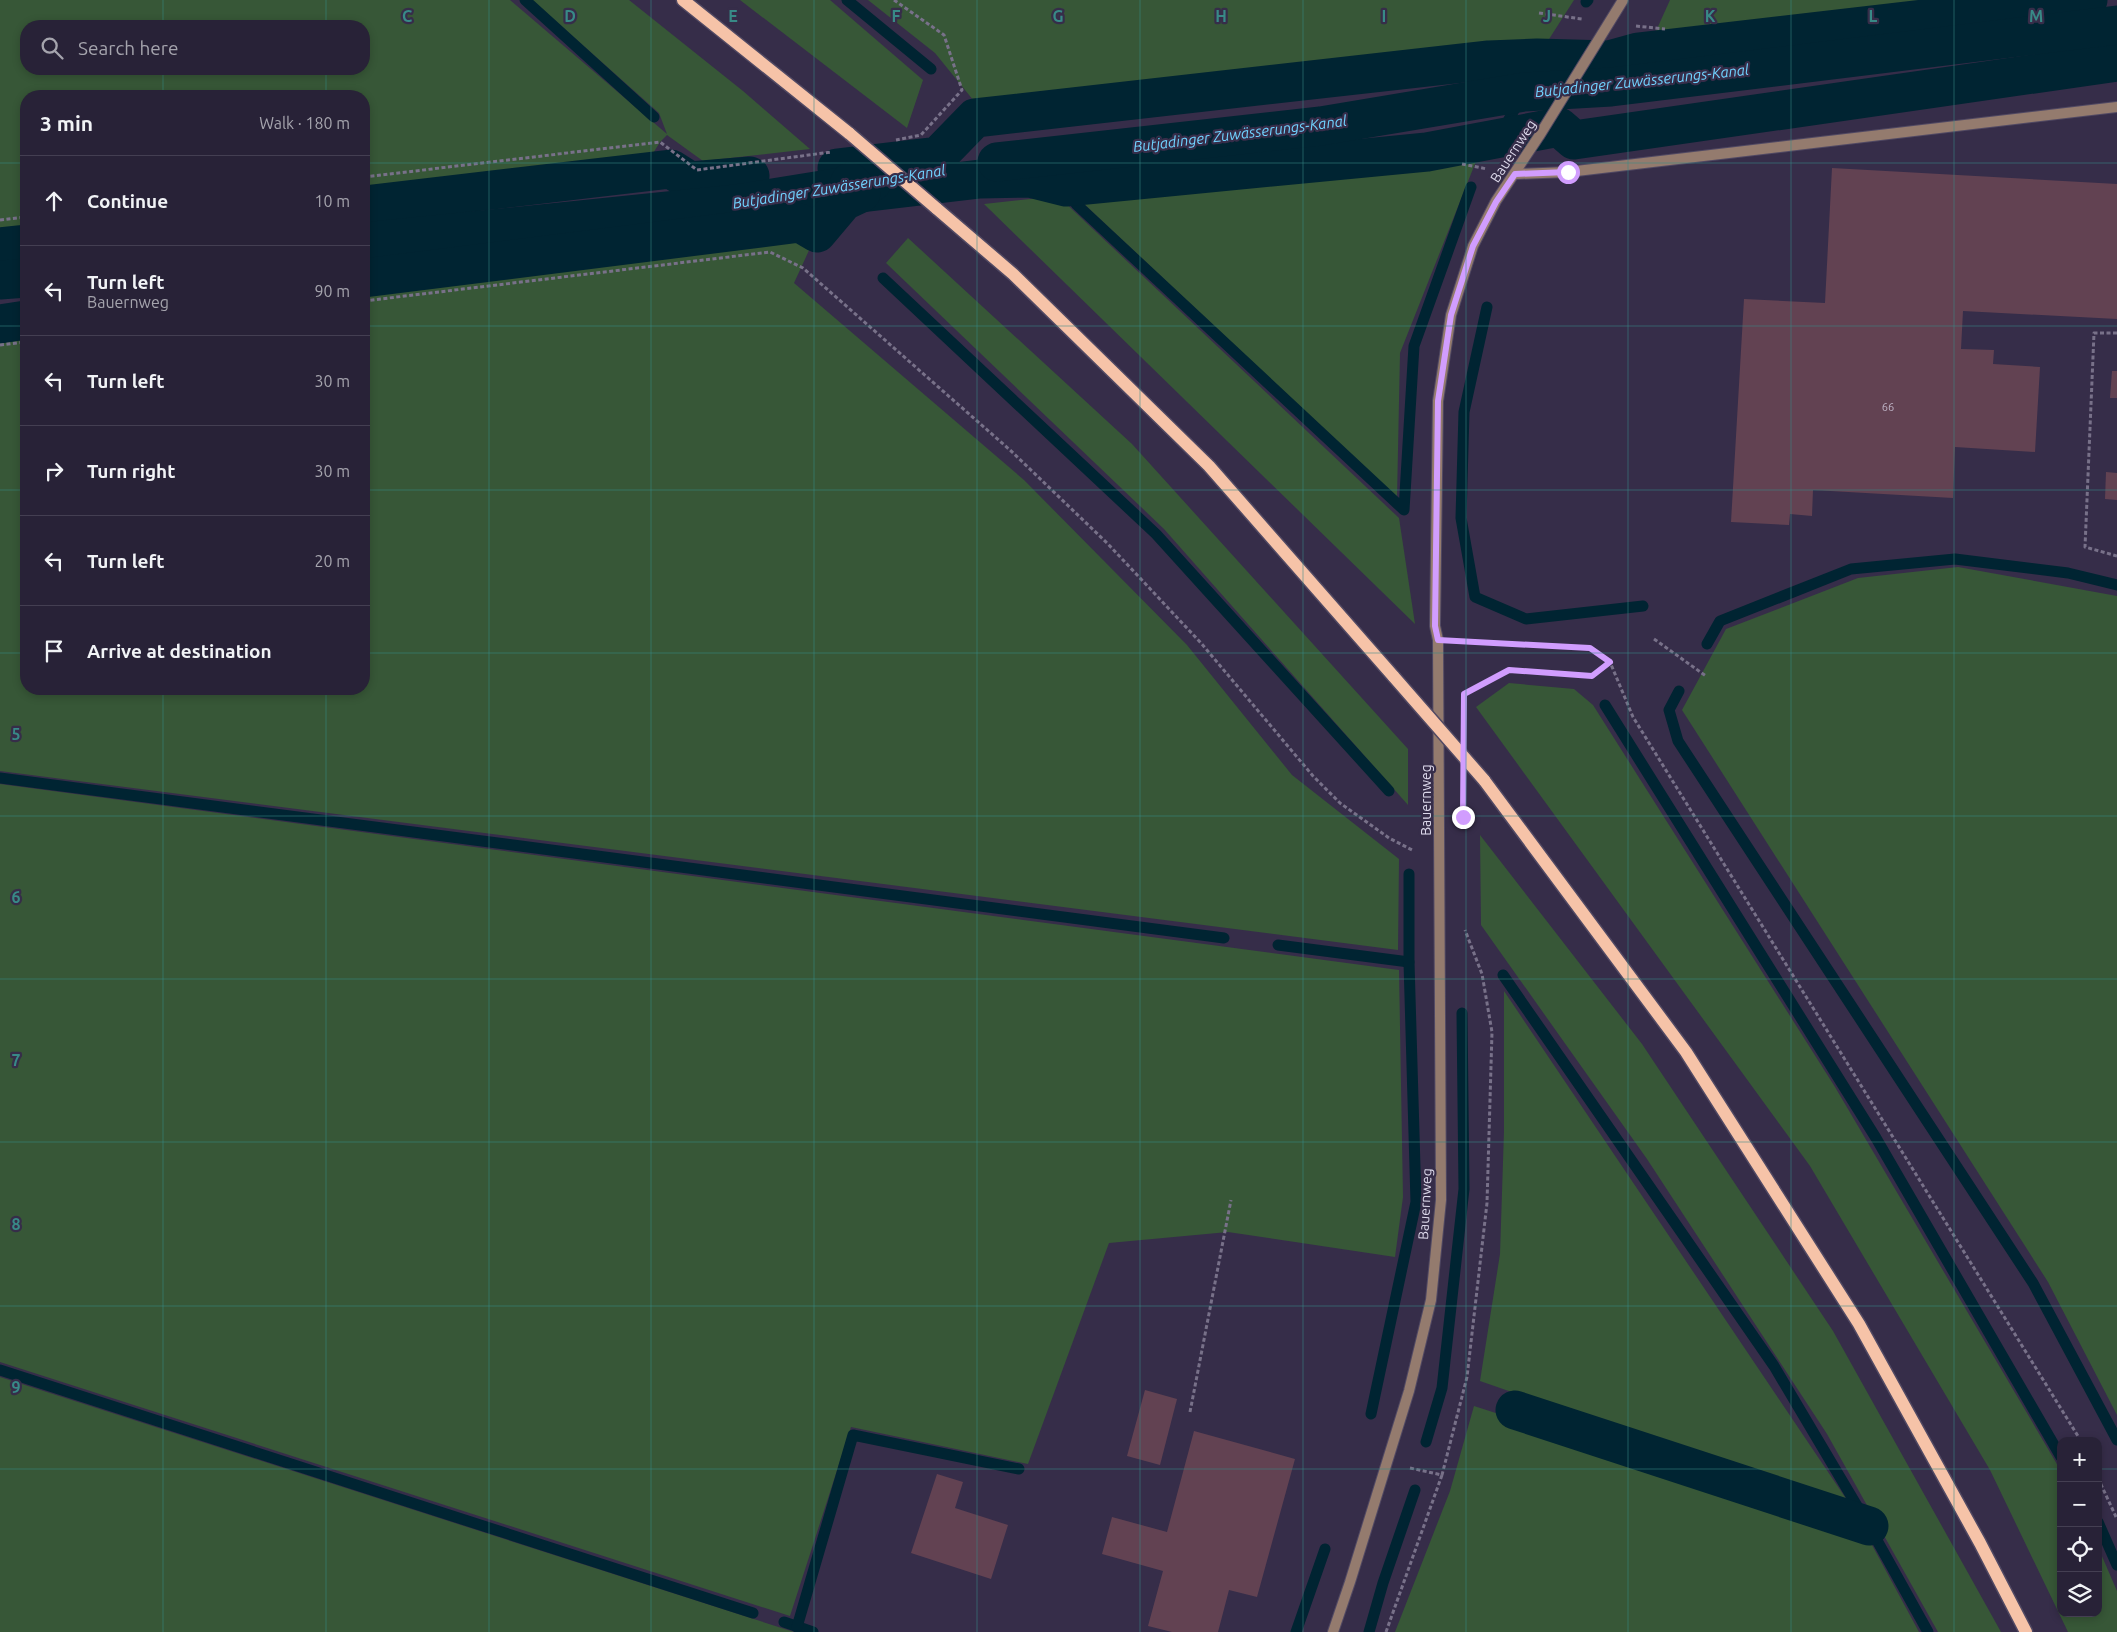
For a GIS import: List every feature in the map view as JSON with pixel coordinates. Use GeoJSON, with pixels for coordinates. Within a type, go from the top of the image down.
{"type":"FeatureCollection","features":[{"type":"Feature","properties":{"kind":"main road"},"geometry":{"type":"LineString","coordinates":[[683,0],[850,134],[1013,274],[1209,466],[1484,780],[1686,1052],[1723,1110],[1858,1324],[1980,1543],[2026,1632]]}},
{"type":"Feature","properties":{"kind":"street","name":"Bauernweg"},"geometry":{"type":"LineString","coordinates":[[1333,1632],[1409,1391],[1431,1300],[1441,1200],[1438,640],[1435,626],[1438,401],[1451,315],[1473,246],[1496,202],[1624,0]]}},
{"type":"Feature","properties":{"kind":"street"},"geometry":{"type":"LineString","coordinates":[[1515,174],[1568,172],[2117,108]]}},
{"type":"Feature","properties":{"kind":"path"},"geometry":{"type":"LineString","coordinates":[[894,0],[944,35],[962,90],[921,136],[894,140]]}},
{"type":"Feature","properties":{"kind":"path"},"geometry":{"type":"LineString","coordinates":[[370,176],[660,142],[697,170],[840,150]]}},
{"type":"Feature","properties":{"kind":"path"},"geometry":{"type":"LineString","coordinates":[[0,220],[20,218]]}},
{"type":"Feature","properties":{"kind":"path"},"geometry":{"type":"LineString","coordinates":[[370,300],[770,252],[802,268],[1010,450],[1108,544],[1201,643],[1313,776],[1340,803],[1389,838],[1412,851],[1440,852]]}},
{"type":"Feature","properties":{"kind":"path"},"geometry":{"type":"LineString","coordinates":[[2117,333],[2094,332],[2085,547],[2117,556]]}},
{"type":"Feature","properties":{"kind":"path"},"geometry":{"type":"LineString","coordinates":[[0,345],[20,343]]}},
{"type":"Feature","properties":{"kind":"path"},"geometry":{"type":"LineString","coordinates":[[1654,639],[1706,676]]}},
{"type":"Feature","properties":{"kind":"path"},"geometry":{"type":"LineString","coordinates":[[1438,640],[1590,648],[1610,662],[1633,717],[2079,1437]]}},
{"type":"Feature","properties":{"kind":"path"},"geometry":{"type":"LineString","coordinates":[[1464,703],[1464,694],[1509,670],[1592,676],[1610,662]]}},
{"type":"Feature","properties":{"kind":"path"},"geometry":{"type":"LineString","coordinates":[[1386,1632],[1442,1475],[1467,1377],[1487,1204],[1492,1032],[1482,974],[1462,922]]}},
{"type":"Feature","properties":{"kind":"path"},"geometry":{"type":"LineString","coordinates":[[1190,1412],[1231,1200]]}},
{"type":"Feature","properties":{"kind":"path"},"geometry":{"type":"LineString","coordinates":[[1388,1462],[1442,1475]]}},
{"type":"Feature","properties":{"kind":"path"},"geometry":{"type":"LineString","coordinates":[[2100,1482],[2117,1519]]}},
{"type":"Feature","properties":{"kind":"green space"},"geometry":{"type":"Polygon","coordinates":[[[0,0],[510,0],[667,134],[659,113],[532,0],[629,0],[743,91],[810,149],[703,161],[667,135],[652,155],[671,169],[370,204],[370,90],[20,90],[20,245],[0,247],[0,0]]]}},
{"type":"Feature","properties":{"kind":"green space"},"geometry":{"type":"Polygon","coordinates":[[[740,0],[830,0],[923,80],[907,128],[740,0]]]}},
{"type":"Feature","properties":{"kind":"green space"},"geometry":{"type":"Polygon","coordinates":[[[868,0],[1574,0],[1537,58],[1489,60],[975,118],[978,106],[935,53],[868,0]]]}},
{"type":"Feature","properties":{"kind":"green space"},"geometry":{"type":"Polygon","coordinates":[[[1670,0],[2088,0],[1647,51],[1670,0]]]}},
{"type":"Feature","properties":{"kind":"green space"},"geometry":{"type":"Polygon","coordinates":[[[1484,141],[1400,353],[1397,498],[1066,187],[1427,152],[1484,141]]]}},
{"type":"Feature","properties":{"kind":"green space"},"geometry":{"type":"Polygon","coordinates":[[[1058,196],[1399,518],[1415,624],[984,204],[1058,196]]]}},
{"type":"Feature","properties":{"kind":"green space"},"geometry":{"type":"Polygon","coordinates":[[[800,223],[817,233],[794,283],[1024,480],[1187,645],[1292,775],[1399,859],[1398,950],[0,771],[0,324],[20,321],[20,695],[370,695],[370,277],[800,223]]]}},
{"type":"Feature","properties":{"kind":"green space"},"geometry":{"type":"Polygon","coordinates":[[[908,238],[1132,444],[1408,749],[1408,805],[1164,529],[886,263],[908,238]]]}},
{"type":"Feature","properties":{"kind":"green space"},"geometry":{"type":"Polygon","coordinates":[[[1958,567],[2117,596],[2117,1415],[2048,1282],[1682,710],[1726,629],[1858,578],[1958,567]]]}},
{"type":"Feature","properties":{"kind":"green space"},"geometry":{"type":"Polygon","coordinates":[[[1509,683],[1574,689],[1593,705],[1835,1087],[2057,1464],[2057,1609],[1990,1470],[1810,1166],[1476,707],[1509,683]]]}},
{"type":"Feature","properties":{"kind":"green space"},"geometry":{"type":"Polygon","coordinates":[[[0,784],[1399,970],[1403,1197],[1395,1257],[1228,1232],[1109,1243],[1028,1464],[851,1427],[790,1616],[0,1362],[0,784]]]}},
{"type":"Feature","properties":{"kind":"green space"},"geometry":{"type":"Polygon","coordinates":[[[1480,835],[1642,1044],[1833,1331],[2001,1632],[1938,1632],[1827,1434],[1647,1159],[1481,925],[1480,835]]]}},
{"type":"Feature","properties":{"kind":"green space"},"geometry":{"type":"Polygon","coordinates":[[[1504,991],[1855,1512],[1480,1381],[1500,1254],[1504,1131],[1504,991]]]}},
{"type":"Feature","properties":{"kind":"green space"},"geometry":{"type":"Polygon","coordinates":[[[0,1377],[794,1632],[0,1632],[0,1377]]]}},
{"type":"Feature","properties":{"kind":"green space"},"geometry":{"type":"Polygon","coordinates":[[[1474,1406],[1865,1532],[1919,1632],[1395,1632],[1450,1491],[1474,1406]]]}},
{"type":"Feature","properties":{"kind":"green space"},"geometry":{"type":"Polygon","coordinates":[[[2102,1556],[2117,1591],[2117,1632],[2068,1632],[2061,1617],[2102,1617],[2102,1556]]]}},
{"type":"Feature","properties":{"kind":"building"},"geometry":{"type":"Polygon","coordinates":[[[1832,168],[2117,184],[2117,319],[1963,311],[1961,349],[1994,350],[1993,364],[2040,367],[2035,452],[1955,447],[1953,498],[1813,490],[1812,516],[1790,514],[1789,525],[1731,522],[1744,299],[1825,303],[1832,168]]]}},
{"type":"Feature","properties":{"kind":"building"},"geometry":{"type":"Polygon","coordinates":[[[2112,371],[2117,371],[2117,398],[2110,398],[2112,371]]]}},
{"type":"Feature","properties":{"kind":"building"},"geometry":{"type":"Polygon","coordinates":[[[2106,472],[2117,473],[2117,500],[2105,499],[2106,472]]]}},
{"type":"Feature","properties":{"kind":"building"},"geometry":{"type":"Polygon","coordinates":[[[1145,1390],[1177,1399],[1160,1465],[1127,1456],[1145,1390]]]}},
{"type":"Feature","properties":{"kind":"building"},"geometry":{"type":"Polygon","coordinates":[[[1194,1431],[1295,1459],[1257,1597],[1229,1590],[1218,1632],[1172,1632],[1148,1626],[1163,1571],[1102,1554],[1112,1517],[1167,1532],[1194,1431]]]}},
{"type":"Feature","properties":{"kind":"building"},"geometry":{"type":"Polygon","coordinates":[[[937,1474],[963,1482],[955,1508],[1008,1525],[991,1579],[911,1553],[937,1474]]]}},
{"type":"Feature","properties":{"kind":"waterway"},"geometry":{"type":"LineString","coordinates":[[525,0],[654,117]]}},
{"type":"Feature","properties":{"kind":"waterway"},"geometry":{"type":"LineString","coordinates":[[847,0],[931,69]]}},
{"type":"Feature","properties":{"kind":"waterway"},"geometry":{"type":"LineString","coordinates":[[2088,0],[1638,52],[1609,60],[1537,58],[1489,60],[975,118],[938,156],[837,168],[861,193],[980,179],[1030,178],[1066,187],[1427,152],[1559,127],[1574,140],[2117,62]]}},
{"type":"Feature","properties":{"kind":"waterway","name":"Butjadinger Zuwässerungs-Kanal"},"geometry":{"type":"LineString","coordinates":[[997,162],[1321,126],[1524,92],[1611,87],[2117,25]]}},
{"type":"Feature","properties":{"kind":"waterway"},"geometry":{"type":"LineString","coordinates":[[1496,143],[1524,92]]}},
{"type":"Feature","properties":{"kind":"waterway"},"geometry":{"type":"LineString","coordinates":[[370,204],[671,169],[690,181],[750,176]]}},
{"type":"Feature","properties":{"kind":"waterway"},"geometry":{"type":"LineString","coordinates":[[370,277],[800,223],[817,233],[844,201],[861,193],[850,182]]}},
{"type":"Feature","properties":{"kind":"waterway","name":"Butjadinger Zuwässerungs-Kanal"},"geometry":{"type":"LineString","coordinates":[[370,241],[736,204],[872,182]]}},
{"type":"Feature","properties":{"kind":"waterway"},"geometry":{"type":"LineString","coordinates":[[1076,204],[1404,510],[1414,346],[1471,187]]}},
{"type":"Feature","properties":{"kind":"waterway"},"geometry":{"type":"LineString","coordinates":[[0,247],[20,245]]}},
{"type":"Feature","properties":{"kind":"waterway","name":"Butjadinger Zuwässerungs-Kanal"},"geometry":{"type":"LineString","coordinates":[[0,280],[20,278]]}},
{"type":"Feature","properties":{"kind":"waterway"},"geometry":{"type":"LineString","coordinates":[[883,278],[1156,534],[1389,791]]}},
{"type":"Feature","properties":{"kind":"waterway"},"geometry":{"type":"LineString","coordinates":[[1487,307],[1464,412],[1461,518],[1475,597],[1526,619],[1643,606]]}},
{"type":"Feature","properties":{"kind":"waterway"},"geometry":{"type":"LineString","coordinates":[[0,324],[20,321]]}},
{"type":"Feature","properties":{"kind":"waterway"},"geometry":{"type":"LineString","coordinates":[[1707,644],[1720,621],[1851,569],[1955,559],[2068,573],[2117,585]]}},
{"type":"Feature","properties":{"kind":"waterway"},"geometry":{"type":"LineString","coordinates":[[1679,691],[1669,710],[1678,741],[2033,1283],[2117,1440]]}},
{"type":"Feature","properties":{"kind":"waterway"},"geometry":{"type":"LineString","coordinates":[[1605,705],[1876,1138],[2057,1450]]}},
{"type":"Feature","properties":{"kind":"waterway"},"geometry":{"type":"LineString","coordinates":[[0,778],[1224,938]]}},
{"type":"Feature","properties":{"kind":"waterway"},"geometry":{"type":"LineString","coordinates":[[1371,1414],[1416,1202],[1409,962],[1409,874]]}},
{"type":"Feature","properties":{"kind":"waterway"},"geometry":{"type":"LineString","coordinates":[[1278,945],[1409,962]]}},
{"type":"Feature","properties":{"kind":"waterway"},"geometry":{"type":"LineString","coordinates":[[1503,975],[1774,1366],[1869,1526],[1928,1632]]}},
{"type":"Feature","properties":{"kind":"waterway"},"geometry":{"type":"LineString","coordinates":[[1426,1442],[1442,1388],[1464,1189],[1462,1013]]}},
{"type":"Feature","properties":{"kind":"waterway"},"geometry":{"type":"LineString","coordinates":[[0,1370],[753,1613]]}},
{"type":"Feature","properties":{"kind":"waterway"},"geometry":{"type":"LineString","coordinates":[[1515,1410],[1869,1526]]}},
{"type":"Feature","properties":{"kind":"waterway"},"geometry":{"type":"LineString","coordinates":[[797,1627],[853,1435],[1019,1469]]}},
{"type":"Feature","properties":{"kind":"waterway"},"geometry":{"type":"LineString","coordinates":[[1369,1632],[1383,1583],[1415,1490]]}},
{"type":"Feature","properties":{"kind":"waterway"},"geometry":{"type":"LineString","coordinates":[[2100,1527],[2117,1565]]}},
{"type":"Feature","properties":{"kind":"waterway"},"geometry":{"type":"LineString","coordinates":[[1296,1632],[1325,1549]]}},
{"type":"Feature","properties":{"kind":"waterway"},"geometry":{"type":"LineString","coordinates":[[784,1622],[813,1632]]}},
{"type":"Feature","properties":{"kind":"route"},"geometry":{"type":"LineString","coordinates":[[1463,817],[1464,694],[1509,670],[1592,676],[1610,662],[1590,648],[1438,640],[1435,626],[1438,401],[1451,315],[1473,246],[1496,202],[1515,174],[1568,172]]}}]}
